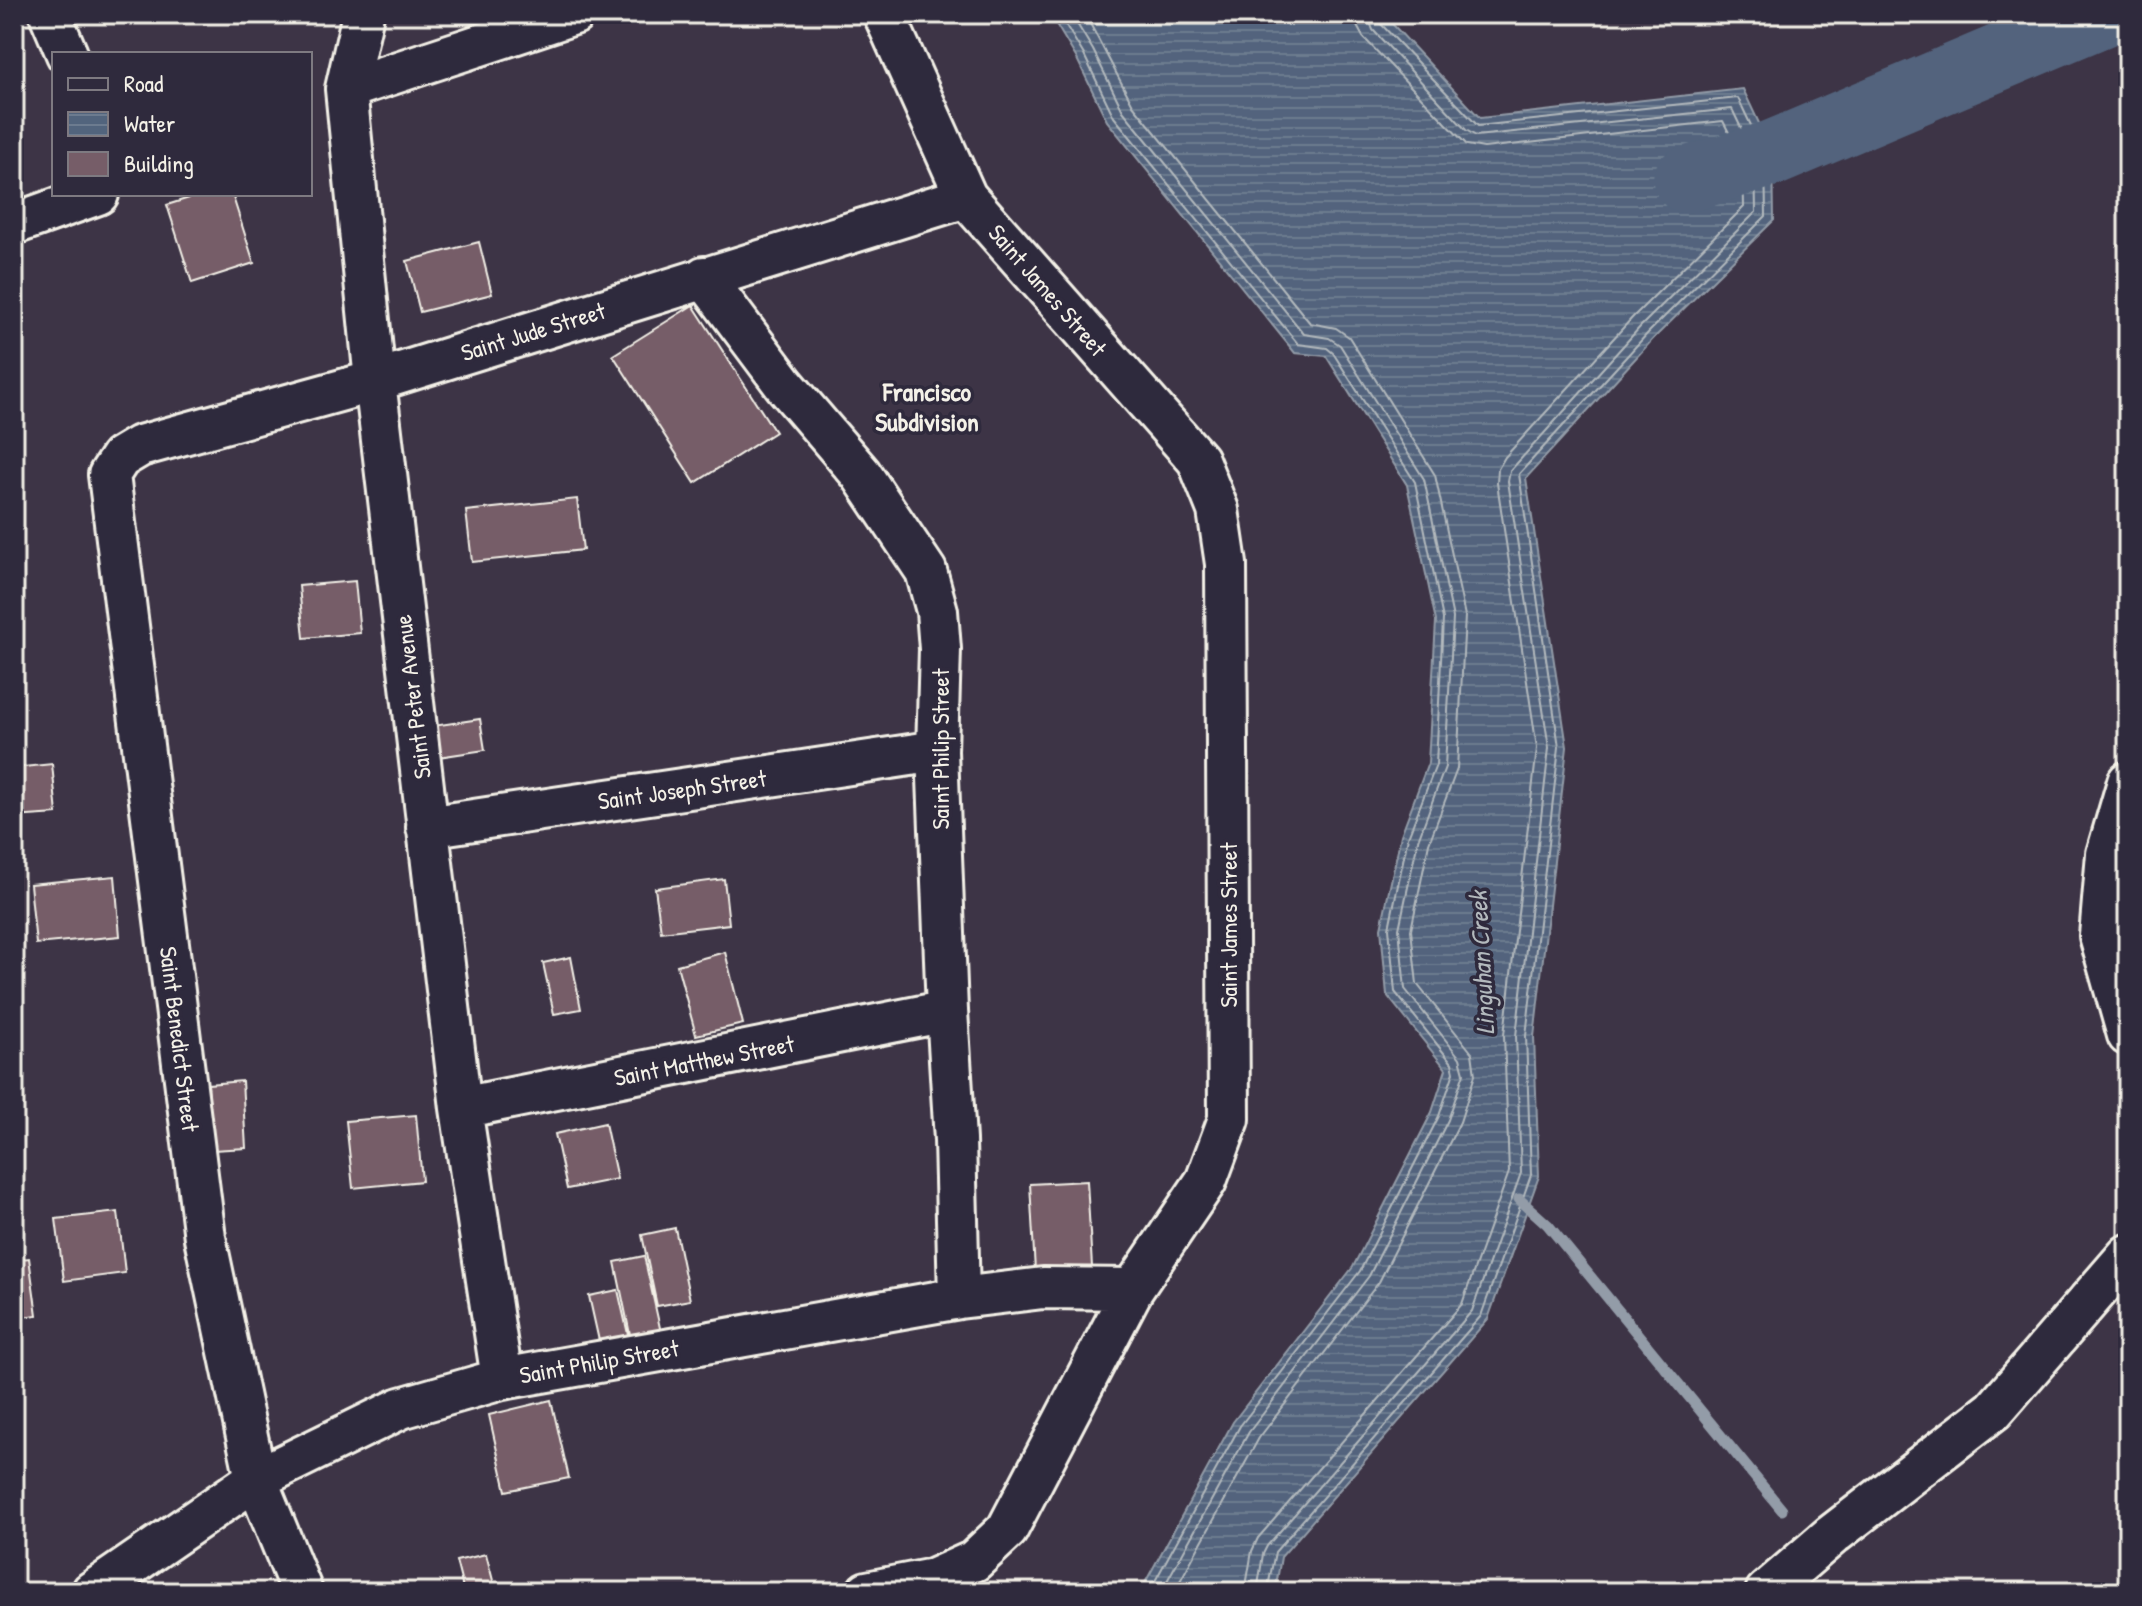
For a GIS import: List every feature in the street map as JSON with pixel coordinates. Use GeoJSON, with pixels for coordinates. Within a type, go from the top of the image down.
{"type":"FeatureCollection","features":[{"type":"Feature","properties":{"kind":"street"},"geometry":{"type":"LineString","coordinates":[[50,14],[66,52]]}},
{"type":"Feature","properties":{"kind":"street","name":"Saint Peter Avenue"},"geometry":{"type":"LineString","coordinates":[[363,14],[346,89],[375,381],[461,1108],[502,1379]]}},
{"type":"Feature","properties":{"kind":"street"},"geometry":{"type":"LineString","coordinates":[[346,89],[574,14]]}},
{"type":"Feature","properties":{"kind":"street"},"geometry":{"type":"LineString","coordinates":[[884,14],[966,197]]}},
{"type":"Feature","properties":{"kind":"street"},"geometry":{"type":"LineString","coordinates":[[14,224],[92,196]]}},
{"type":"Feature","properties":{"kind":"street","name":"Saint Jude Street"},"geometry":{"type":"LineString","coordinates":[[109,475],[120,458],[140,446],[375,381],[966,197]]}},
{"type":"Feature","properties":{"kind":"street","name":"Saint James Street"},"geometry":{"type":"LineString","coordinates":[[867,1592],[934,1579],[974,1561],[1007,1530],[1133,1289],[1206,1181],[1229,1119],[1226,564],[1218,510],[1198,460],[966,197]]}},
{"type":"Feature","properties":{"kind":"street","name":"Saint Philip Street"},"geometry":{"type":"LineString","coordinates":[[704,277],[784,384],[861,474],[926,571],[937,611],[940,649],[937,751],[959,1298]]}},
{"type":"Feature","properties":{"kind":"street","name":"Saint Benedict Street"},"geometry":{"type":"LineString","coordinates":[[109,475],[205,1238],[256,1479],[302,1592]]}},
{"type":"Feature","properties":{"kind":"street","name":"Saint Joseph Street"},"geometry":{"type":"LineString","coordinates":[[427,827],[937,751]]}},
{"type":"Feature","properties":{"kind":"street"},"geometry":{"type":"LineString","coordinates":[[2128,782],[2107,854],[2100,936],[2128,1035]]}},
{"type":"Feature","properties":{"kind":"street","name":"Saint Matthew Street"},"geometry":{"type":"LineString","coordinates":[[461,1108],[947,1011]]}},
{"type":"Feature","properties":{"kind":"street"},"geometry":{"type":"LineString","coordinates":[[1766,1592],[1832,1535],[1994,1410],[2128,1255]]}},
{"type":"Feature","properties":{"kind":"street","name":"Saint Philip Street"},"geometry":{"type":"LineString","coordinates":[[92,1592],[256,1479],[401,1408],[502,1379],[959,1298],[1043,1288],[1133,1289]]}},
{"type":"Feature","properties":{"kind":"water","name":"Linguhan Creek"},"geometry":{"type":"Polygon","coordinates":[[[1050,14],[1383,14],[1480,118],[1743,89],[1773,153],[1774,220],[1654,338],[1526,478],[1567,747],[1534,1037],[1539,1176],[1488,1319],[1281,1557],[1275,1592],[1140,1592],[1233,1422],[1353,1267],[1432,1112],[1446,1069],[1387,995],[1381,928],[1401,835],[1428,763],[1436,621],[1407,485],[1326,356],[1295,353],[1107,121],[1077,59],[1050,14]]]}},
{"type":"Feature","properties":{"kind":"building"},"geometry":{"type":"Polygon","coordinates":[[[196,196],[233,196],[254,263],[192,283],[167,205],[196,196]]]}},
{"type":"Feature","properties":{"kind":"building"},"geometry":{"type":"Polygon","coordinates":[[[479,242],[492,294],[420,312],[407,261],[479,242]]]}},
{"type":"Feature","properties":{"kind":"building"},"geometry":{"type":"Polygon","coordinates":[[[693,305],[775,432],[695,483],[613,355],[693,305]]]}},
{"type":"Feature","properties":{"kind":"building"},"geometry":{"type":"Polygon","coordinates":[[[577,499],[583,550],[472,562],[466,511],[577,499]]]}},
{"type":"Feature","properties":{"kind":"building"},"geometry":{"type":"Polygon","coordinates":[[[355,581],[360,633],[304,638],[299,586],[355,581]]]}},
{"type":"Feature","properties":{"kind":"building"},"geometry":{"type":"Polygon","coordinates":[[[480,719],[485,750],[438,757],[433,726],[480,719]]]}},
{"type":"Feature","properties":{"kind":"building"},"geometry":{"type":"Polygon","coordinates":[[[52,764],[57,814],[14,817],[14,768],[52,764]]]}},
{"type":"Feature","properties":{"kind":"building"},"geometry":{"type":"Polygon","coordinates":[[[115,876],[120,936],[36,944],[30,884],[115,876]]]}},
{"type":"Feature","properties":{"kind":"building"},"geometry":{"type":"Polygon","coordinates":[[[724,879],[729,924],[661,932],[655,888],[724,879]]]}},
{"type":"Feature","properties":{"kind":"building"},"geometry":{"type":"Polygon","coordinates":[[[725,952],[743,1024],[696,1035],[677,965],[725,952]]]}},
{"type":"Feature","properties":{"kind":"building"},"geometry":{"type":"Polygon","coordinates":[[[571,957],[581,1009],[554,1014],[543,963],[571,957]]]}},
{"type":"Feature","properties":{"kind":"building"},"geometry":{"type":"Polygon","coordinates":[[[242,1081],[246,1148],[213,1150],[208,1084],[242,1081]]]}},
{"type":"Feature","properties":{"kind":"building"},"geometry":{"type":"Polygon","coordinates":[[[416,1115],[422,1181],[353,1188],[346,1121],[416,1115]]]}},
{"type":"Feature","properties":{"kind":"building"},"geometry":{"type":"Polygon","coordinates":[[[605,1123],[617,1179],[567,1189],[555,1134],[605,1123]]]}},
{"type":"Feature","properties":{"kind":"building"},"geometry":{"type":"Polygon","coordinates":[[[1087,1181],[1092,1267],[1035,1271],[1030,1184],[1087,1181]]]}},
{"type":"Feature","properties":{"kind":"building"},"geometry":{"type":"Polygon","coordinates":[[[118,1212],[125,1273],[64,1281],[56,1219],[118,1212]]]}},
{"type":"Feature","properties":{"kind":"building"},"geometry":{"type":"Polygon","coordinates":[[[675,1228],[690,1300],[657,1306],[642,1235],[675,1228]]]}},
{"type":"Feature","properties":{"kind":"building"},"geometry":{"type":"Polygon","coordinates":[[[644,1256],[662,1337],[632,1344],[615,1262],[644,1256]]]}},
{"type":"Feature","properties":{"kind":"building"},"geometry":{"type":"Polygon","coordinates":[[[29,1258],[37,1315],[14,1318],[14,1260],[29,1258]]]}},
{"type":"Feature","properties":{"kind":"building"},"geometry":{"type":"Polygon","coordinates":[[[618,1290],[630,1343],[601,1350],[589,1296],[618,1290]]]}},
{"type":"Feature","properties":{"kind":"building"},"geometry":{"type":"Polygon","coordinates":[[[551,1400],[569,1478],[506,1491],[489,1415],[551,1400]]]}},
{"type":"Feature","properties":{"kind":"building"},"geometry":{"type":"Polygon","coordinates":[[[486,1554],[496,1592],[464,1592],[456,1561],[486,1554]]]}},
{"type":"Feature","properties":{"kind":"waterway"},"geometry":{"type":"LineString","coordinates":[[1686,180],[1773,153],[2102,14]]}},
{"type":"Feature","properties":{"kind":"waterway"},"geometry":{"type":"LineString","coordinates":[[1519,1199],[1548,1225],[1782,1510]]}},
{"type":"Feature","properties":{"kind":"waterway"},"geometry":{"type":"LineString","coordinates":[[1846,1589],[1849,1592]]}},
{"type":"Feature","properties":{"kind":"district","name":"Francisco Subdivision"},"geometry":{"type":"Point","coordinates":[927,406]}}]}
